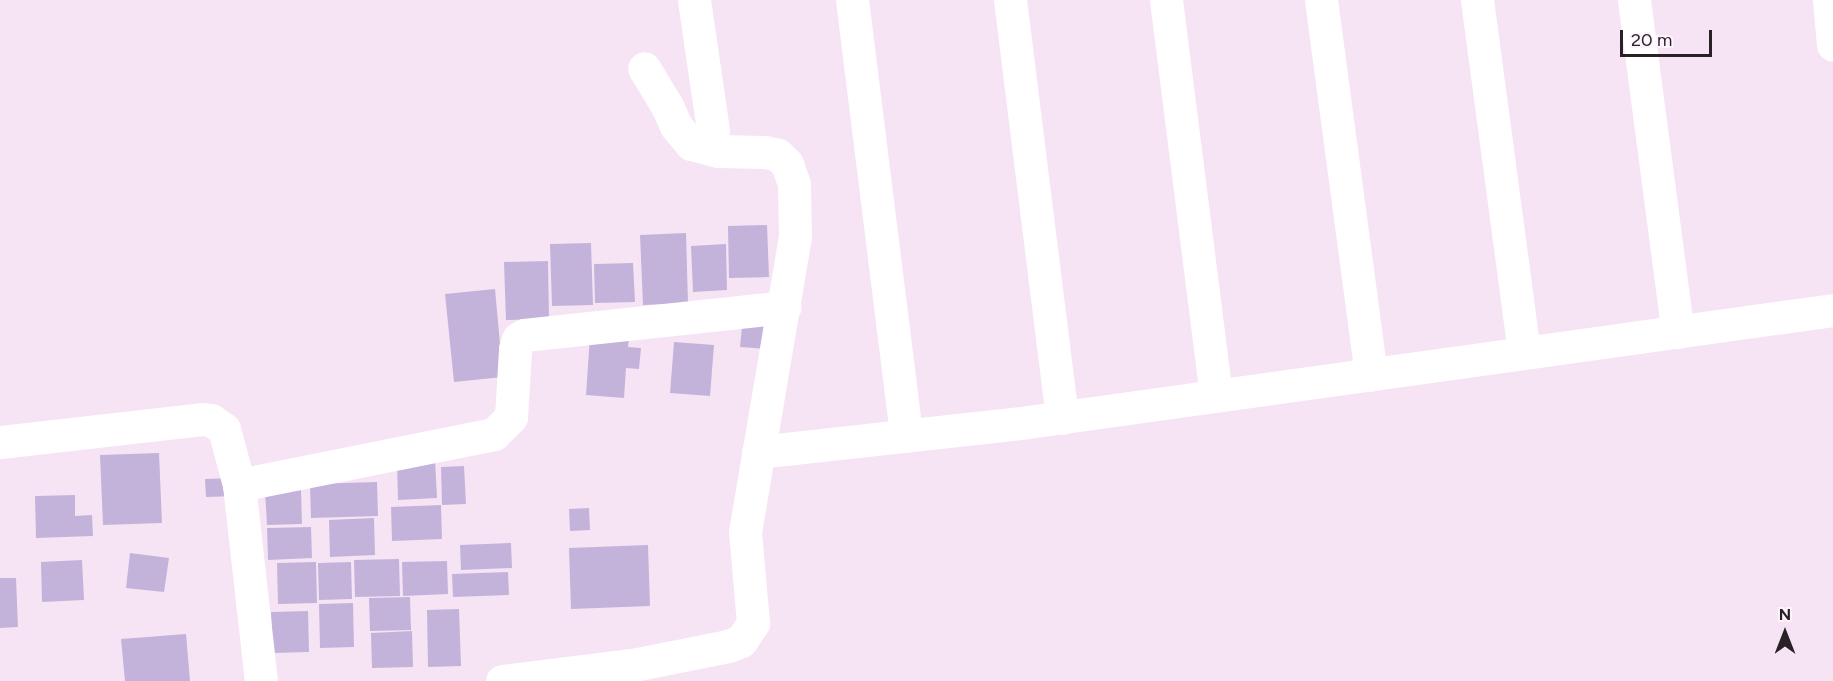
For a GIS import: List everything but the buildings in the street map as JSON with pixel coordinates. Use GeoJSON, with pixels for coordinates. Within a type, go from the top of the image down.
{"type":"FeatureCollection","features":[{"type":"Feature","properties":{"kind":"street"},"geometry":{"type":"LineString","coordinates":[[694,0],[713,131]]}},
{"type":"Feature","properties":{"kind":"street"},"geometry":{"type":"LineString","coordinates":[[852,0],[906,436]]}},
{"type":"Feature","properties":{"kind":"street"},"geometry":{"type":"LineString","coordinates":[[1010,0],[1062,418]]}},
{"type":"Feature","properties":{"kind":"street"},"geometry":{"type":"LineString","coordinates":[[1166,0],[1216,396]]}},
{"type":"Feature","properties":{"kind":"street"},"geometry":{"type":"LineString","coordinates":[[1321,0],[1371,375]]}},
{"type":"Feature","properties":{"kind":"street"},"geometry":{"type":"LineString","coordinates":[[1478,0],[1524,353]]}},
{"type":"Feature","properties":{"kind":"street"},"geometry":{"type":"LineString","coordinates":[[1634,0],[1678,332]]}},
{"type":"Feature","properties":{"kind":"street"},"geometry":{"type":"LineString","coordinates":[[1829,0],[1833,45]]}},
{"type":"Feature","properties":{"kind":"street"},"geometry":{"type":"LineString","coordinates":[[502,681],[638,664],[728,646],[741,641],[753,622],[745,532],[795,237],[794,184],[787,164],[778,155],[765,152],[718,152],[691,144],[676,126],[667,105],[644,68]]}},
{"type":"Feature","properties":{"kind":"street"},"geometry":{"type":"LineString","coordinates":[[239,485],[494,434],[511,417],[515,349],[518,339],[524,335],[784,307]]}},
{"type":"Feature","properties":{"kind":"street"},"geometry":{"type":"LineString","coordinates":[[758,452],[1062,418],[1833,310]]}},
{"type":"Feature","properties":{"kind":"street"},"geometry":{"type":"LineString","coordinates":[[0,442],[202,419],[211,420],[224,429],[239,485],[261,681]]}}]}
